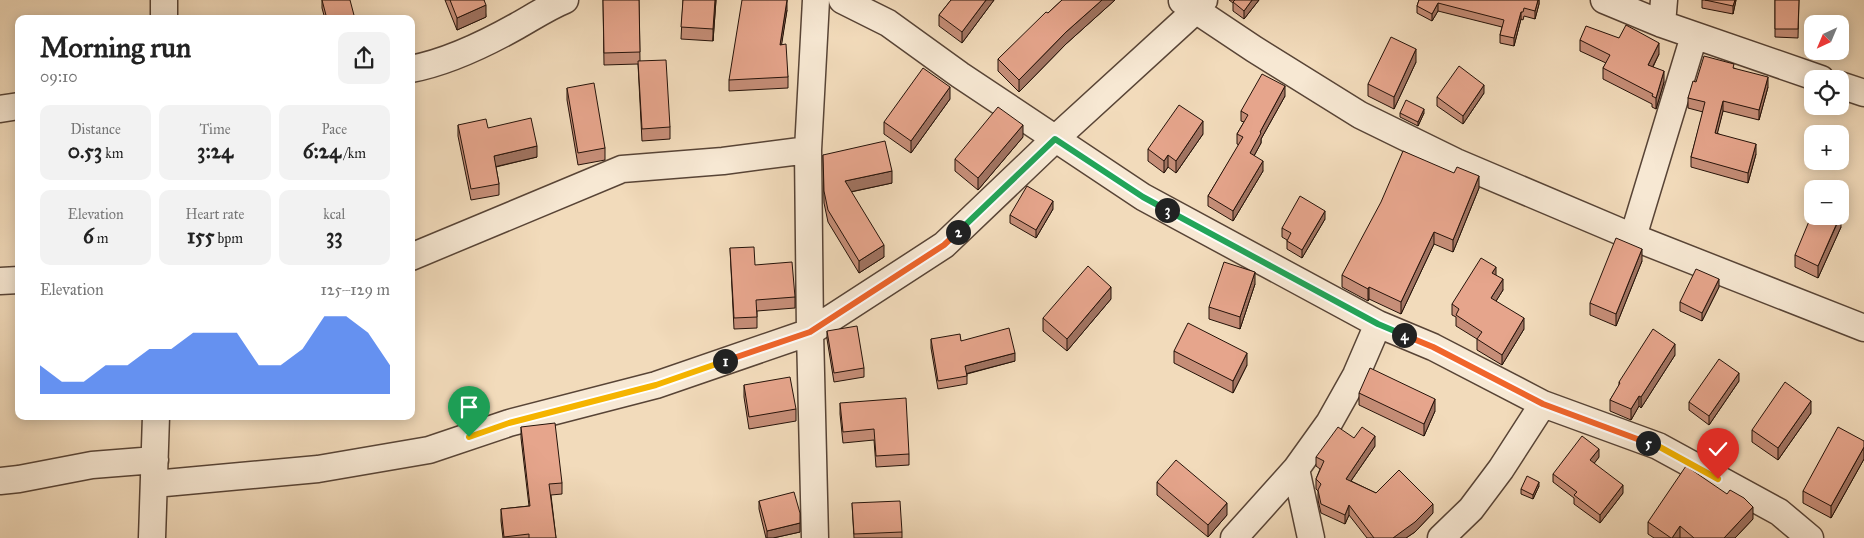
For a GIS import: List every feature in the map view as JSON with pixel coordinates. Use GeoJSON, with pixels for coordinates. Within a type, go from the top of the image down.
{"type":"FeatureCollection","features":[{"type":"Feature","properties":{"kind":"street"},"geometry":{"type":"LineString","coordinates":[[164,0],[164,15]]}},
{"type":"Feature","properties":{"kind":"street"},"geometry":{"type":"LineString","coordinates":[[415,68],[425,67],[482,44],[565,0]]}},
{"type":"Feature","properties":{"kind":"street"},"geometry":{"type":"LineString","coordinates":[[815,538],[808,150],[816,0]]}},
{"type":"Feature","properties":{"kind":"street"},"geometry":{"type":"LineString","coordinates":[[842,0],[888,24],[1143,197],[1378,324],[1433,347],[1543,404],[1658,446],[1779,512],[1810,538]]}},
{"type":"Feature","properties":{"kind":"street"},"geometry":{"type":"LineString","coordinates":[[1604,0],[1663,12],[1694,36],[1804,73]]}},
{"type":"Feature","properties":{"kind":"street"},"geometry":{"type":"LineString","coordinates":[[0,481],[18,480],[92,465],[155,472],[318,469],[428,450],[509,423],[656,385],[810,332],[944,245],[1194,4],[1360,115],[1456,162],[1633,237],[1864,328]]}},
{"type":"Feature","properties":{"kind":"street"},"geometry":{"type":"LineString","coordinates":[[1633,237],[1694,36]]}},
{"type":"Feature","properties":{"kind":"street"},"geometry":{"type":"LineString","coordinates":[[1849,88],[1864,92]]}},
{"type":"Feature","properties":{"kind":"street"},"geometry":{"type":"LineString","coordinates":[[0,109],[15,107]]}},
{"type":"Feature","properties":{"kind":"street"},"geometry":{"type":"LineString","coordinates":[[415,255],[622,169],[723,161],[808,150]]}},
{"type":"Feature","properties":{"kind":"street"},"geometry":{"type":"LineString","coordinates":[[0,281],[15,280]]}},
{"type":"Feature","properties":{"kind":"street"},"geometry":{"type":"LineString","coordinates":[[1234,538],[1296,469],[1329,423],[1356,375],[1378,324]]}},
{"type":"Feature","properties":{"kind":"street"},"geometry":{"type":"LineString","coordinates":[[1441,538],[1471,509],[1501,469],[1543,404]]}},
{"type":"Feature","properties":{"kind":"street"},"geometry":{"type":"LineString","coordinates":[[152,538],[156,420]]}},
{"type":"Feature","properties":{"kind":"street"},"geometry":{"type":"LineString","coordinates":[[1296,469],[1311,538]]}},
{"type":"Feature","properties":{"kind":"building"},"geometry":{"type":"Polygon","coordinates":[[[322,0],[350,0],[354,15],[326,15],[322,0]]]}},
{"type":"Feature","properties":{"kind":"building"},"geometry":{"type":"Polygon","coordinates":[[[450,0],[484,0],[486,5],[457,18],[450,0]]]}},
{"type":"Feature","properties":{"kind":"building"},"geometry":{"type":"Polygon","coordinates":[[[603,0],[639,0],[640,52],[604,53],[603,0]]]}},
{"type":"Feature","properties":{"kind":"building"},"geometry":{"type":"Polygon","coordinates":[[[683,0],[715,0],[713,29],[681,27],[683,0]]]}},
{"type":"Feature","properties":{"kind":"building"},"geometry":{"type":"Polygon","coordinates":[[[742,0],[787,0],[780,45],[786,44],[788,77],[729,80],[742,0]]]}},
{"type":"Feature","properties":{"kind":"building"},"geometry":{"type":"Polygon","coordinates":[[[951,0],[986,0],[962,32],[939,15],[951,0]]]}},
{"type":"Feature","properties":{"kind":"building"},"geometry":{"type":"Polygon","coordinates":[[[1062,0],[1102,0],[1066,32],[1019,80],[998,59],[1046,12],[1048,13],[1062,0]]]}},
{"type":"Feature","properties":{"kind":"building"},"geometry":{"type":"Polygon","coordinates":[[[1235,0],[1252,0],[1244,11],[1233,2],[1235,0]]]}},
{"type":"Feature","properties":{"kind":"building"},"geometry":{"type":"Polygon","coordinates":[[[1419,0],[1538,0],[1535,11],[1524,8],[1523,12],[1521,12],[1514,38],[1500,35],[1504,20],[1438,3],[1432,14],[1417,6],[1419,0]]]}},
{"type":"Feature","properties":{"kind":"building"},"geometry":{"type":"Polygon","coordinates":[[[1705,0],[1735,0],[1733,6],[1705,0]]]}},
{"type":"Feature","properties":{"kind":"building"},"geometry":{"type":"Polygon","coordinates":[[[1775,0],[1799,0],[1798,29],[1775,29],[1775,0]]]}},
{"type":"Feature","properties":{"kind":"building"},"geometry":{"type":"Polygon","coordinates":[[[1626,25],[1659,43],[1648,65],[1664,71],[1656,98],[1652,96],[1653,94],[1603,68],[1610,55],[1580,40],[1586,26],[1619,38],[1626,25]]]}},
{"type":"Feature","properties":{"kind":"building"},"geometry":{"type":"Polygon","coordinates":[[[1391,37],[1416,49],[1394,97],[1368,84],[1391,37]]]}},
{"type":"Feature","properties":{"kind":"building"},"geometry":{"type":"Polygon","coordinates":[[[1704,56],[1734,64],[1733,68],[1768,77],[1759,110],[1723,101],[1715,133],[1756,144],[1748,173],[1691,157],[1705,102],[1688,98],[1693,81],[1696,82],[1704,56]]]}},
{"type":"Feature","properties":{"kind":"building"},"geometry":{"type":"Polygon","coordinates":[[[666,60],[670,127],[642,129],[638,61],[666,60]]]}},
{"type":"Feature","properties":{"kind":"building"},"geometry":{"type":"Polygon","coordinates":[[[1459,66],[1484,85],[1463,116],[1437,97],[1459,66]]]}},
{"type":"Feature","properties":{"kind":"building"},"geometry":{"type":"Polygon","coordinates":[[[923,68],[950,87],[911,141],[884,122],[923,68]]]}},
{"type":"Feature","properties":{"kind":"building"},"geometry":{"type":"Polygon","coordinates":[[[1262,74],[1285,86],[1250,153],[1263,161],[1233,211],[1208,196],[1243,137],[1237,134],[1248,115],[1241,111],[1262,74]]]}},
{"type":"Feature","properties":{"kind":"building"},"geometry":{"type":"Polygon","coordinates":[[[594,83],[605,148],[578,153],[567,88],[594,83]]]}},
{"type":"Feature","properties":{"kind":"building"},"geometry":{"type":"Polygon","coordinates":[[[1406,100],[1424,109],[1418,122],[1400,113],[1406,100]]]}},
{"type":"Feature","properties":{"kind":"building"},"geometry":{"type":"Polygon","coordinates":[[[1179,105],[1203,121],[1176,161],[1168,155],[1164,161],[1148,149],[1179,105]]]}},
{"type":"Feature","properties":{"kind":"building"},"geometry":{"type":"Polygon","coordinates":[[[998,107],[1023,125],[978,178],[955,159],[998,107]]]}},
{"type":"Feature","properties":{"kind":"building"},"geometry":{"type":"Polygon","coordinates":[[[531,118],[537,146],[494,156],[499,184],[471,189],[458,125],[486,119],[488,128],[531,118]]]}},
{"type":"Feature","properties":{"kind":"building"},"geometry":{"type":"Polygon","coordinates":[[[885,141],[892,171],[845,181],[884,245],[859,261],[828,210],[824,191],[823,155],[885,141]]]}},
{"type":"Feature","properties":{"kind":"building"},"geometry":{"type":"Polygon","coordinates":[[[1403,151],[1454,173],[1457,167],[1479,176],[1453,240],[1434,232],[1401,302],[1369,287],[1368,289],[1342,275],[1381,202],[1403,151]]]}},
{"type":"Feature","properties":{"kind":"building"},"geometry":{"type":"Polygon","coordinates":[[[1027,186],[1053,201],[1036,230],[1010,215],[1027,186]]]}},
{"type":"Feature","properties":{"kind":"building"},"geometry":{"type":"Polygon","coordinates":[[[1300,196],[1325,211],[1302,250],[1287,241],[1291,233],[1282,228],[1300,196]]]}},
{"type":"Feature","properties":{"kind":"building"},"geometry":{"type":"Polygon","coordinates":[[[1807,225],[1836,225],[1818,266],[1795,255],[1807,225]]]}},
{"type":"Feature","properties":{"kind":"building"},"geometry":{"type":"Polygon","coordinates":[[[1616,238],[1642,249],[1616,314],[1590,303],[1616,238]]]}},
{"type":"Feature","properties":{"kind":"building"},"geometry":{"type":"Polygon","coordinates":[[[754,247],[755,265],[792,262],[795,297],[756,300],[757,317],[734,318],[730,248],[754,247]]]}},
{"type":"Feature","properties":{"kind":"building"},"geometry":{"type":"Polygon","coordinates":[[[1481,258],[1496,267],[1492,273],[1503,279],[1491,298],[1524,318],[1502,355],[1477,339],[1482,332],[1456,315],[1459,309],[1452,304],[1481,258]]]}},
{"type":"Feature","properties":{"kind":"building"},"geometry":{"type":"Polygon","coordinates":[[[1224,262],[1255,272],[1240,317],[1209,307],[1224,262]]]}},
{"type":"Feature","properties":{"kind":"building"},"geometry":{"type":"Polygon","coordinates":[[[1088,266],[1111,287],[1067,339],[1043,318],[1088,266]]]}},
{"type":"Feature","properties":{"kind":"building"},"geometry":{"type":"Polygon","coordinates":[[[1696,269],[1719,279],[1702,313],[1680,302],[1696,269]]]}},
{"type":"Feature","properties":{"kind":"building"},"geometry":{"type":"Polygon","coordinates":[[[1188,323],[1247,353],[1233,381],[1174,351],[1188,323]]]}},
{"type":"Feature","properties":{"kind":"building"},"geometry":{"type":"Polygon","coordinates":[[[857,326],[864,368],[834,373],[827,331],[857,326]]]}},
{"type":"Feature","properties":{"kind":"building"},"geometry":{"type":"Polygon","coordinates":[[[1009,328],[1015,353],[965,366],[967,376],[938,381],[931,339],[960,334],[961,341],[1009,328]]]}},
{"type":"Feature","properties":{"kind":"building"},"geometry":{"type":"Polygon","coordinates":[[[1653,329],[1675,344],[1641,397],[1639,396],[1631,409],[1610,400],[1619,382],[1653,329]]]}},
{"type":"Feature","properties":{"kind":"building"},"geometry":{"type":"Polygon","coordinates":[[[1719,359],[1739,373],[1709,416],[1689,402],[1719,359]]]}},
{"type":"Feature","properties":{"kind":"building"},"geometry":{"type":"Polygon","coordinates":[[[1370,368],[1435,399],[1424,424],[1359,393],[1370,368]]]}},
{"type":"Feature","properties":{"kind":"building"},"geometry":{"type":"Polygon","coordinates":[[[790,377],[796,409],[749,417],[744,385],[790,377]]]}},
{"type":"Feature","properties":{"kind":"building"},"geometry":{"type":"Polygon","coordinates":[[[1785,382],[1811,401],[1778,448],[1752,430],[1785,382]]]}},
{"type":"Feature","properties":{"kind":"building"},"geometry":{"type":"Polygon","coordinates":[[[906,398],[909,454],[876,456],[874,429],[843,432],[840,403],[906,398]]]}},
{"type":"Feature","properties":{"kind":"building"},"geometry":{"type":"Polygon","coordinates":[[[555,423],[562,483],[549,484],[556,538],[529,538],[529,534],[504,537],[501,509],[530,506],[521,427],[555,423]]]}},
{"type":"Feature","properties":{"kind":"building"},"geometry":{"type":"Polygon","coordinates":[[[1338,427],[1354,438],[1362,427],[1375,436],[1346,479],[1376,493],[1399,470],[1433,504],[1415,522],[1393,538],[1374,538],[1349,505],[1345,515],[1321,504],[1318,490],[1321,484],[1316,479],[1324,461],[1316,457],[1338,427]]]}},
{"type":"Feature","properties":{"kind":"building"},"geometry":{"type":"Polygon","coordinates":[[[1838,427],[1864,441],[1864,447],[1831,506],[1803,491],[1838,427]]]}},
{"type":"Feature","properties":{"kind":"building"},"geometry":{"type":"Polygon","coordinates":[[[1582,436],[1599,449],[1590,460],[1623,485],[1600,515],[1574,495],[1577,492],[1553,474],[1582,436]]]}},
{"type":"Feature","properties":{"kind":"building"},"geometry":{"type":"Polygon","coordinates":[[[1176,460],[1227,503],[1208,525],[1157,482],[1176,460]]]}},
{"type":"Feature","properties":{"kind":"building"},"geometry":{"type":"Polygon","coordinates":[[[1686,466],[1727,494],[1730,490],[1744,498],[1753,507],[1724,538],[1694,538],[1680,526],[1671,538],[1648,522],[1686,466]]]}},
{"type":"Feature","properties":{"kind":"building"},"geometry":{"type":"Polygon","coordinates":[[[1527,476],[1539,482],[1533,495],[1521,489],[1527,476]]]}},
{"type":"Feature","properties":{"kind":"building"},"geometry":{"type":"Polygon","coordinates":[[[794,492],[800,513],[800,523],[767,531],[759,501],[794,492]]]}},
{"type":"Feature","properties":{"kind":"building"},"geometry":{"type":"Polygon","coordinates":[[[900,501],[902,532],[854,534],[852,503],[900,501]]]}},
{"type":"Feature","properties":{"kind":"route"},"geometry":{"type":"LineString","coordinates":[[469,437],[509,423],[656,385],[810,332],[944,245],[1055,139],[1143,197],[1378,324],[1433,347],[1543,404],[1658,446],[1718,479]]}}]}
